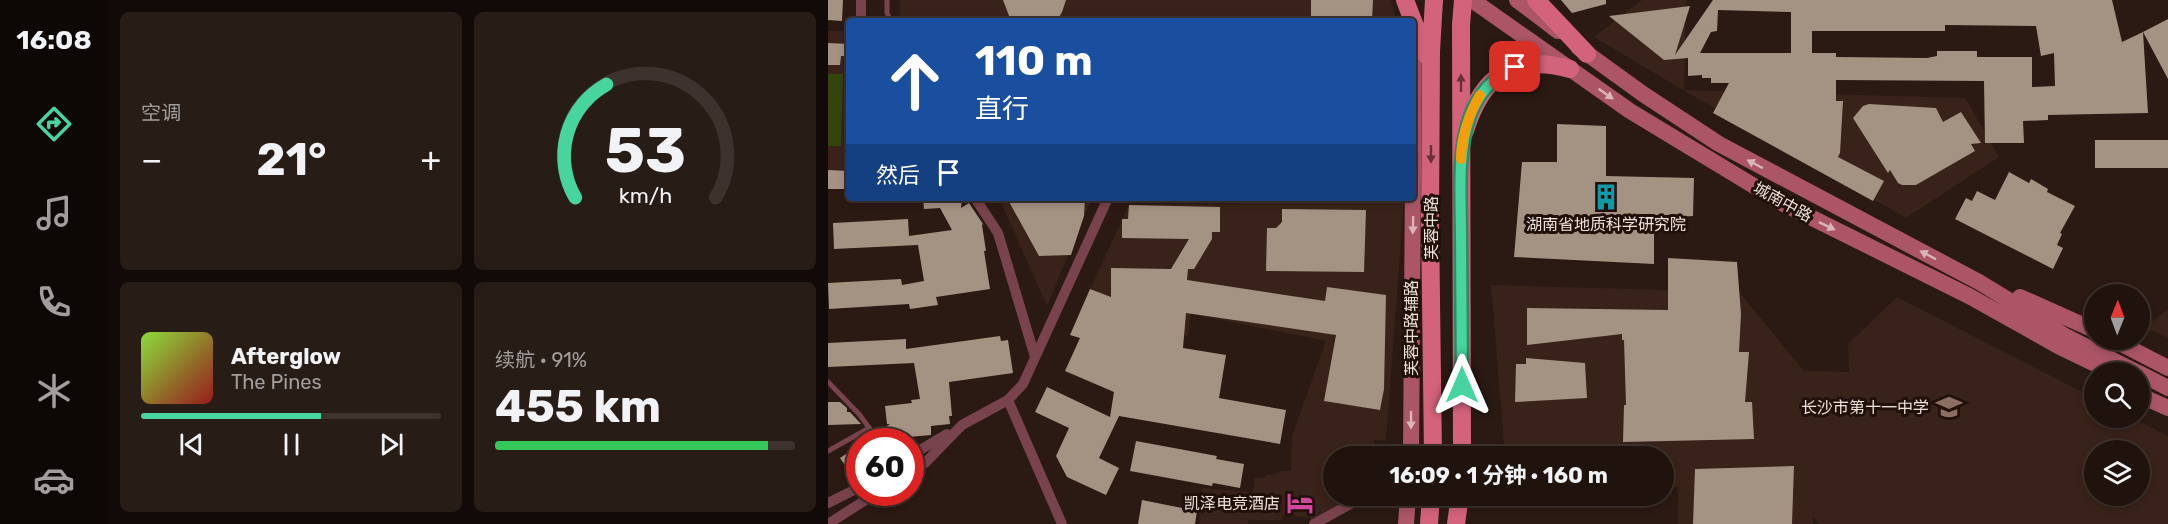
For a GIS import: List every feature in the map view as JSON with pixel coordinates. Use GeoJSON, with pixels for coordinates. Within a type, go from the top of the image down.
{"type":"FeatureCollection","features":[{"type":"Feature","properties":{"kind":"main road"},"geometry":{"type":"LineString","coordinates":[[1406,0],[1413,18]]}},
{"type":"Feature","properties":{"kind":"main road","name":"芙蓉中路"},"geometry":{"type":"LineString","coordinates":[[1432,446],[1419,179],[1431,75],[1434,0]]}},
{"type":"Feature","properties":{"kind":"main road","name":"芙蓉中路"},"geometry":{"type":"LineString","coordinates":[[1462,446],[1461,26],[1463,0]]}},
{"type":"Feature","properties":{"kind":"main road","name":"城南中路"},"geometry":{"type":"LineString","coordinates":[[1472,0],[1630,111],[1782,203],[1974,289],[2025,309],[2062,341],[2096,362]]}},
{"type":"Feature","properties":{"kind":"main road","name":"城南中路"},"geometry":{"type":"LineString","coordinates":[[1517,0],[1643,94],[1719,144],[1974,289]]}},
{"type":"Feature","properties":{"kind":"main road"},"geometry":{"type":"LineString","coordinates":[[1536,0],[1587,54]]}},
{"type":"Feature","properties":{"kind":"main road"},"geometry":{"type":"LineString","coordinates":[[1416,26],[1431,75]]}},
{"type":"Feature","properties":{"kind":"main road"},"geometry":{"type":"LineString","coordinates":[[1461,153],[1471,113],[1488,84],[1495,78],[1526,64],[1553,64],[1570,69]]}},
{"type":"Feature","properties":{"kind":"main road","name":"芙蓉中路辅路"},"geometry":{"type":"LineString","coordinates":[[1411,446],[1419,179],[1416,84]]}},
{"type":"Feature","properties":{"kind":"main road"},"geometry":{"type":"LineString","coordinates":[[1974,289],[2036,303],[2084,325]]}},
{"type":"Feature","properties":{"kind":"main road"},"geometry":{"type":"LineString","coordinates":[[1974,289],[2022,332],[2084,366]]}},
{"type":"Feature","properties":{"kind":"main road"},"geometry":{"type":"LineString","coordinates":[[2062,341],[2112,362]]}},
{"type":"Feature","properties":{"kind":"main road"},"geometry":{"type":"LineString","coordinates":[[2133,350],[2168,368]]}},
{"type":"Feature","properties":{"kind":"main road"},"geometry":{"type":"LineString","coordinates":[[2150,379],[2168,388]]}},
{"type":"Feature","properties":{"kind":"main road"},"geometry":{"type":"LineString","coordinates":[[2150,391],[2168,400]]}},
{"type":"Feature","properties":{"kind":"main road"},"geometry":{"type":"LineString","coordinates":[[2150,400],[2168,408]]}},
{"type":"Feature","properties":{"kind":"main road"},"geometry":{"type":"LineString","coordinates":[[1406,524],[1407,506]]}},
{"type":"Feature","properties":{"kind":"main road"},"geometry":{"type":"LineString","coordinates":[[1429,524],[1430,506]]}},
{"type":"Feature","properties":{"kind":"main road"},"geometry":{"type":"LineString","coordinates":[[1456,524],[1458,506]]}},
{"type":"Feature","properties":{"kind":"street"},"geometry":{"type":"LineString","coordinates":[[861,0],[861,18]]}},
{"type":"Feature","properties":{"kind":"street"},"geometry":{"type":"LineString","coordinates":[[977,201],[998,233],[1035,357]]}},
{"type":"Feature","properties":{"kind":"street"},"geometry":{"type":"LineString","coordinates":[[924,448],[1008,400],[1023,384],[1107,201]]}},
{"type":"Feature","properties":{"kind":"street"},"geometry":{"type":"LineString","coordinates":[[1008,400],[1062,524]]}},
{"type":"Feature","properties":{"kind":"street"},"geometry":{"type":"LineString","coordinates":[[924,464],[962,425]]}},
{"type":"Feature","properties":{"kind":"street"},"geometry":{"type":"LineString","coordinates":[[828,503],[846,494]]}},
{"type":"Feature","properties":{"kind":"street"},"geometry":{"type":"LineString","coordinates":[[828,524],[856,506]]}},
{"type":"Feature","properties":{"kind":"street"},"geometry":{"type":"LineString","coordinates":[[1314,524],[1347,506]]}},
{"type":"Feature","properties":{"kind":"lane"},"geometry":{"type":"LineString","coordinates":[[887,0],[890,18]]}},
{"type":"Feature","properties":{"kind":"lane"},"geometry":{"type":"LineString","coordinates":[[828,382],[860,414],[869,428]]}},
{"type":"Feature","properties":{"kind":"lane"},"geometry":{"type":"LineString","coordinates":[[828,451],[846,441]]}},
{"type":"Feature","properties":{"kind":"shaded area"},"geometry":{"type":"Polygon","coordinates":[[[900,0],[1391,0],[1395,18],[900,18],[900,0]]]}},
{"type":"Feature","properties":{"kind":"shaded area"},"geometry":{"type":"Polygon","coordinates":[[[1642,0],[1686,0],[1684,90],[1965,98],[1999,157],[1906,218],[1683,90],[1594,37],[1642,0]]]}},
{"type":"Feature","properties":{"kind":"shaded area"},"geometry":{"type":"Polygon","coordinates":[[[828,31],[846,31],[846,176],[828,173],[828,31]]]}},
{"type":"Feature","properties":{"kind":"shaded area"},"geometry":{"type":"Polygon","coordinates":[[[1000,201],[1091,201],[1047,306],[1000,201]]]}},
{"type":"Feature","properties":{"kind":"shaded area"},"geometry":{"type":"Polygon","coordinates":[[[1404,201],[1386,441],[1374,440],[1374,446],[1323,446],[1323,506],[1338,506],[1338,509],[1311,523],[1311,517],[1283,516],[1282,520],[1249,520],[1248,524],[1199,524],[1202,488],[1253,492],[1254,478],[1265,478],[1265,475],[1273,475],[1279,471],[1291,471],[1292,436],[1326,341],[1191,314],[1188,337],[1090,289],[1129,205],[1404,201]]]}},
{"type":"Feature","properties":{"kind":"shaded area"},"geometry":{"type":"Polygon","coordinates":[[[1491,285],[1739,292],[1804,371],[1849,372],[1848,344],[1897,297],[2084,393],[2084,428],[2150,427],[2168,436],[2168,524],[1819,524],[1813,516],[1813,524],[1678,524],[1678,487],[1674,487],[1674,446],[1504,446],[1491,285]]]}},
{"type":"Feature","properties":{"kind":"shaded area"},"geometry":{"type":"Polygon","coordinates":[[[2168,309],[2168,338],[2150,329],[2150,323],[2168,309]]]}},
{"type":"Feature","properties":{"kind":"green space"},"geometry":{"type":"Polygon","coordinates":[[[828,74],[843,74],[841,146],[828,146],[828,74]]]}},
{"type":"Feature","properties":{"kind":"building"},"geometry":{"type":"Polygon","coordinates":[[[828,0],[843,0],[842,21],[828,20],[828,0]]]}},
{"type":"Feature","properties":{"kind":"building"},"geometry":{"type":"Polygon","coordinates":[[[1003,0],[1066,0],[1059,18],[1010,18],[1003,0]]]}},
{"type":"Feature","properties":{"kind":"building"},"geometry":{"type":"Polygon","coordinates":[[[1311,0],[1373,0],[1372,18],[1311,18],[1311,0]]]}},
{"type":"Feature","properties":{"kind":"building"},"geometry":{"type":"Polygon","coordinates":[[[1561,0],[1606,0],[1606,4],[1572,13],[1561,0]]]}},
{"type":"Feature","properties":{"kind":"building"},"geometry":{"type":"Polygon","coordinates":[[[1713,0],[2112,0],[2122,42],[2143,32],[2148,113],[2048,115],[2048,120],[2023,121],[2024,143],[1985,143],[1984,81],[1836,80],[1836,101],[1843,101],[1838,157],[1884,181],[1873,201],[1713,113],[1729,83],[1711,83],[1711,78],[1702,78],[1702,75],[1688,76],[1688,58],[1664,60],[1609,16],[1690,6],[1675,55],[1713,0]],[[1718,10],[1717,31],[1711,32],[1700,53],[1791,53],[1791,12],[1718,10]],[[1945,25],[1945,31],[1812,31],[1812,53],[1836,53],[1836,57],[1927,58],[1937,56],[1937,51],[1977,51],[1977,57],[2032,57],[2032,87],[2055,86],[2054,53],[2041,56],[2036,26],[1945,25]]]}},
{"type":"Feature","properties":{"kind":"building"},"geometry":{"type":"Polygon","coordinates":[[[2168,19],[2168,79],[2143,32],[2168,19]]]}},
{"type":"Feature","properties":{"kind":"building"},"geometry":{"type":"Polygon","coordinates":[[[828,43],[846,44],[846,56],[841,56],[840,65],[828,65],[828,43]]]}},
{"type":"Feature","properties":{"kind":"building"},"geometry":{"type":"Polygon","coordinates":[[[1869,104],[1936,108],[1943,122],[1961,112],[1981,143],[1971,144],[1975,151],[1916,185],[1902,185],[1898,183],[1890,170],[1888,173],[1853,118],[1863,106],[1869,104]]]}},
{"type":"Feature","properties":{"kind":"building","name":"湖南省地质科学研究院"},"geometry":{"type":"Polygon","coordinates":[[[1557,124],[1606,126],[1606,176],[1694,178],[1693,216],[1654,219],[1654,264],[1514,257],[1522,162],[1557,162],[1557,124]]]}},
{"type":"Feature","properties":{"kind":"building"},"geometry":{"type":"Polygon","coordinates":[[[2095,140],[2168,140],[2168,168],[2095,168],[2095,140]]]}},
{"type":"Feature","properties":{"kind":"building"},"geometry":{"type":"Polygon","coordinates":[[[828,170],[846,171],[846,189],[828,189],[828,170]]]}},
{"type":"Feature","properties":{"kind":"building"},"geometry":{"type":"Polygon","coordinates":[[[2009,172],[2029,183],[2031,179],[2048,189],[2047,192],[2075,206],[2060,233],[2062,234],[2057,245],[2063,248],[2053,269],[1955,219],[1966,198],[1972,201],[1977,191],[1995,200],[2009,172]]]}},
{"type":"Feature","properties":{"kind":"building"},"geometry":{"type":"Polygon","coordinates":[[[923,201],[962,201],[961,208],[969,203],[983,224],[986,251],[984,251],[990,289],[936,297],[938,305],[910,309],[909,304],[829,309],[828,283],[901,279],[902,285],[924,281],[918,245],[834,249],[833,223],[908,219],[909,236],[952,230],[940,208],[924,209],[923,201]]]}},
{"type":"Feature","properties":{"kind":"building"},"geometry":{"type":"Polygon","coordinates":[[[1009,201],[1085,201],[1084,216],[1071,255],[1039,256],[1009,201]]]}},
{"type":"Feature","properties":{"kind":"building"},"geometry":{"type":"Polygon","coordinates":[[[1129,205],[1220,207],[1220,232],[1212,232],[1212,239],[1194,269],[1188,269],[1187,280],[1325,301],[1327,287],[1386,295],[1384,389],[1380,410],[1324,401],[1336,335],[1186,313],[1183,348],[1226,355],[1219,398],[1286,410],[1280,444],[1119,416],[1099,458],[1119,468],[1106,495],[1067,477],[1056,456],[1069,428],[1035,412],[1047,387],[1110,417],[1114,392],[1065,371],[1080,338],[1070,335],[1090,289],[1111,297],[1111,268],[1171,269],[1189,239],[1122,238],[1122,219],[1128,219],[1129,205]]]}},
{"type":"Feature","properties":{"kind":"building"},"geometry":{"type":"Polygon","coordinates":[[[1282,209],[1366,210],[1364,272],[1266,271],[1267,228],[1276,228],[1282,222],[1282,209]]]}},
{"type":"Feature","properties":{"kind":"building"},"geometry":{"type":"Polygon","coordinates":[[[1668,258],[1737,262],[1741,314],[1739,352],[1749,352],[1745,402],[1752,402],[1754,439],[1623,442],[1624,405],[1626,405],[1622,334],[1527,345],[1527,308],[1668,310],[1668,258]]]}},
{"type":"Feature","properties":{"kind":"building"},"geometry":{"type":"Polygon","coordinates":[[[1000,336],[1001,341],[1008,340],[1013,373],[949,382],[952,416],[949,416],[950,424],[931,426],[931,435],[924,436],[924,428],[884,428],[890,424],[887,424],[885,406],[912,403],[911,400],[920,399],[914,363],[828,367],[828,343],[906,339],[906,349],[1000,336]]]}},
{"type":"Feature","properties":{"kind":"building"},"geometry":{"type":"Polygon","coordinates":[[[1526,358],[1585,363],[1587,398],[1515,402],[1516,364],[1526,364],[1526,358]]]}},
{"type":"Feature","properties":{"kind":"building"},"geometry":{"type":"Polygon","coordinates":[[[828,402],[840,402],[847,408],[847,412],[850,412],[861,424],[828,425],[828,402]]]}},
{"type":"Feature","properties":{"kind":"building"},"geometry":{"type":"Polygon","coordinates":[[[1136,441],[1217,456],[1216,459],[1244,464],[1240,488],[1213,483],[1212,486],[1130,471],[1136,441]]]}},
{"type":"Feature","properties":{"kind":"building"},"geometry":{"type":"Polygon","coordinates":[[[846,454],[846,467],[840,458],[846,454]]]}},
{"type":"Feature","properties":{"kind":"building"},"geometry":{"type":"Polygon","coordinates":[[[1794,466],[1792,524],[1693,524],[1695,469],[1794,466]]]}},
{"type":"Feature","properties":{"kind":"building"},"geometry":{"type":"Polygon","coordinates":[[[1142,500],[1197,511],[1195,524],[1138,524],[1142,500]]]}},
{"type":"Feature","properties":{"kind":"slow traffic"},"geometry":{"type":"LineString","coordinates":[[1461,159],[1471,113],[1480,95]]}},
{"type":"Feature","properties":{"kind":"place","name":"湖南省地质科学研究院"},"geometry":{"type":"Point","coordinates":[1606,197]}},
{"type":"Feature","properties":{"kind":"place","name":"长沙市第十一中学"},"geometry":{"type":"Point","coordinates":[1949,407]}},
{"type":"Feature","properties":{"kind":"place","name":"凯泽电竞酒店"},"geometry":{"type":"Point","coordinates":[1300,503]}},
{"type":"Feature","properties":{"kind":"route"},"geometry":{"type":"LineString","coordinates":[[1462,385],[1461,153],[1471,113],[1479,98],[1488,84],[1502,73],[1515,67]]}}]}
